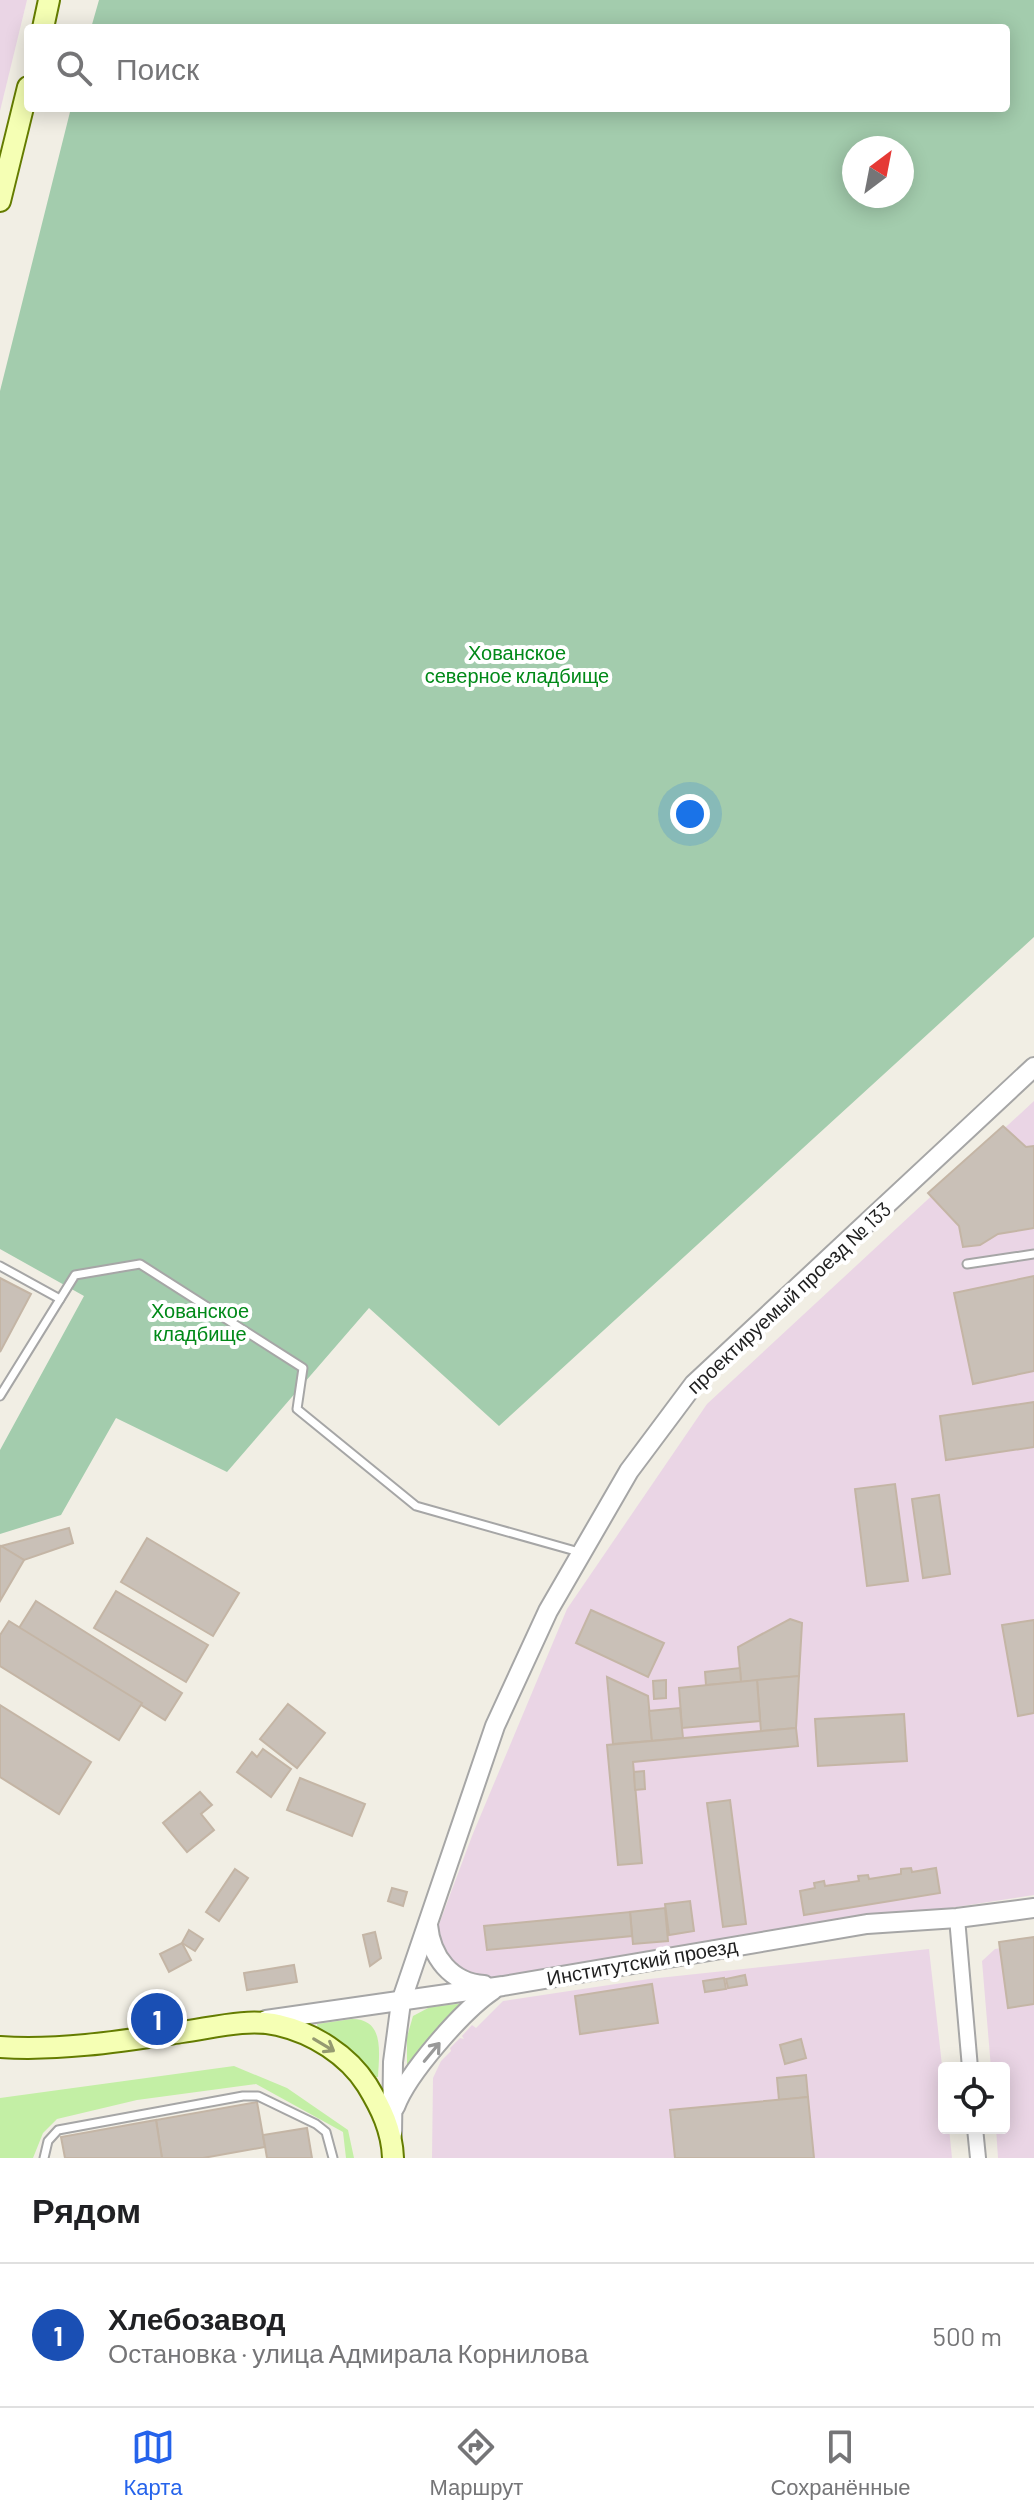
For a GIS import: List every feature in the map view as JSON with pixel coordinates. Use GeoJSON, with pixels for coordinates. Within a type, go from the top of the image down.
{"type":"FeatureCollection","features":[{"type":"Feature","properties":{"kind":"main road"},"geometry":{"type":"LineString","coordinates":[[44,24],[49,0]]}},
{"type":"Feature","properties":{"kind":"main road"},"geometry":{"type":"LineString","coordinates":[[0,201],[24,103]]}},
{"type":"Feature","properties":{"kind":"main road"},"geometry":{"type":"LineString","coordinates":[[0,2047],[60,2047],[251,2022],[276,2024],[300,2031],[342,2057],[360,2074],[392,2127],[393,2158]]}},
{"type":"Feature","properties":{"kind":"street","name":"проектируемый проезд № 133"},"geometry":{"type":"LineString","coordinates":[[392,2127],[395,2029],[401,2002],[495,1726],[548,1611],[629,1471],[694,1384],[1034,1067]]}},
{"type":"Feature","properties":{"kind":"street","name":"Институтский проезд"},"geometry":{"type":"LineString","coordinates":[[251,2022],[503,1986],[867,1924],[957,1918],[1034,1908]]}},
{"type":"Feature","properties":{"kind":"street"},"geometry":{"type":"LineString","coordinates":[[957,1918],[969,2062]]}},
{"type":"Feature","properties":{"kind":"street"},"geometry":{"type":"LineString","coordinates":[[428,1924],[429,1940],[438,1961],[458,1978],[474,1984],[503,1986]]}},
{"type":"Feature","properties":{"kind":"street"},"geometry":{"type":"LineString","coordinates":[[392,2127],[396,2103],[408,2080],[473,2005],[503,1986]]}},
{"type":"Feature","properties":{"kind":"street"},"geometry":{"type":"LineString","coordinates":[[976,2134],[978,2158]]}},
{"type":"Feature","properties":{"kind":"lane"},"geometry":{"type":"LineString","coordinates":[[967,1264],[1034,1254]]}},
{"type":"Feature","properties":{"kind":"lane"},"geometry":{"type":"LineString","coordinates":[[0,1396],[75,1275],[140,1264],[303,1368],[297,1409],[416,1506],[581,1553]]}},
{"type":"Feature","properties":{"kind":"lane"},"geometry":{"type":"LineString","coordinates":[[0,1266],[60,1299]]}},
{"type":"Feature","properties":{"kind":"lane"},"geometry":{"type":"LineString","coordinates":[[44,2158],[48,2141],[58,2130],[243,2096],[258,2096],[326,2132],[333,2158]]}},
{"type":"Feature","properties":{"kind":"shaded area"},"geometry":{"type":"Polygon","coordinates":[[[0,0],[27,0],[0,111],[0,0]]]}},
{"type":"Feature","properties":{"kind":"shaded area"},"geometry":{"type":"Polygon","coordinates":[[[1034,1101],[1034,1895],[500,1977],[482,1978],[459,1969],[441,1953],[438,1927],[472,1836],[567,1609],[707,1404],[1034,1101]]]}},
{"type":"Feature","properties":{"kind":"shaded area"},"geometry":{"type":"Polygon","coordinates":[[[1034,1943],[1034,2158],[998,2158],[996,2134],[1010,2134],[1010,2062],[990,2062],[982,1961],[995,1949],[1034,1943]]]}},
{"type":"Feature","properties":{"kind":"shaded area"},"geometry":{"type":"Polygon","coordinates":[[[929,1949],[942,2062],[938,2062],[938,2134],[950,2134],[952,2158],[432,2158],[433,2078],[450,2048],[460,2038],[464,2039],[462,2036],[472,2025],[476,2028],[503,2001],[649,1979],[929,1949]]]}},
{"type":"Feature","properties":{"kind":"green space","name":"Хованское северное кладбище"},"geometry":{"type":"Polygon","coordinates":[[[99,0],[1034,0],[1034,937],[499,1426],[369,1308],[227,1472],[116,1418],[61,1515],[0,1534],[0,1450],[84,1296],[0,1249],[0,391],[70,112],[1010,112],[1010,24],[92,24],[99,0]]]}},
{"type":"Feature","properties":{"kind":"green space"},"geometry":{"type":"Polygon","coordinates":[[[466,2003],[410,2067],[407,2065],[407,2037],[413,2016],[430,2007],[466,2003]]]}},
{"type":"Feature","properties":{"kind":"green space"},"geometry":{"type":"Polygon","coordinates":[[[352,2019],[363,2021],[375,2031],[379,2048],[378,2077],[374,2077],[349,2048],[318,2029],[317,2024],[352,2019]]]}},
{"type":"Feature","properties":{"kind":"green space"},"geometry":{"type":"Polygon","coordinates":[[[234,2066],[287,2088],[348,2130],[354,2158],[346,2158],[343,2132],[256,2084],[137,2100],[57,2119],[43,2133],[33,2158],[0,2158],[0,2098],[234,2066]]]}},
{"type":"Feature","properties":{"kind":"building"},"geometry":{"type":"Polygon","coordinates":[[[1003,1126],[1026,1147],[1034,1146],[1034,1228],[998,1234],[980,1245],[963,1247],[959,1226],[928,1193],[1003,1126]]]}},
{"type":"Feature","properties":{"kind":"building"},"geometry":{"type":"Polygon","coordinates":[[[1034,1276],[1034,1371],[973,1384],[954,1293],[1034,1276]]]}},
{"type":"Feature","properties":{"kind":"building"},"geometry":{"type":"Polygon","coordinates":[[[0,1278],[31,1294],[0,1352],[0,1278]]]}},
{"type":"Feature","properties":{"kind":"building"},"geometry":{"type":"Polygon","coordinates":[[[1034,1402],[1034,1447],[946,1460],[940,1416],[1034,1402]]]}},
{"type":"Feature","properties":{"kind":"building"},"geometry":{"type":"Polygon","coordinates":[[[895,1484],[908,1581],[867,1586],[855,1489],[895,1484]]]}},
{"type":"Feature","properties":{"kind":"building"},"geometry":{"type":"Polygon","coordinates":[[[939,1495],[950,1574],[923,1578],[912,1499],[939,1495]]]}},
{"type":"Feature","properties":{"kind":"building"},"geometry":{"type":"Polygon","coordinates":[[[69,1528],[73,1543],[24,1560],[1,1546],[69,1528]]]}},
{"type":"Feature","properties":{"kind":"building"},"geometry":{"type":"Polygon","coordinates":[[[147,1538],[239,1593],[213,1636],[121,1582],[147,1538]]]}},
{"type":"Feature","properties":{"kind":"building"},"geometry":{"type":"Polygon","coordinates":[[[0,1548],[24,1560],[0,1601],[0,1548]]]}},
{"type":"Feature","properties":{"kind":"building"},"geometry":{"type":"Polygon","coordinates":[[[116,1591],[208,1645],[186,1682],[94,1628],[116,1591]]]}},
{"type":"Feature","properties":{"kind":"building"},"geometry":{"type":"Polygon","coordinates":[[[36,1601],[182,1693],[165,1720],[19,1628],[36,1601]]]}},
{"type":"Feature","properties":{"kind":"building"},"geometry":{"type":"Polygon","coordinates":[[[591,1610],[664,1643],[648,1677],[576,1643],[591,1610]]]}},
{"type":"Feature","properties":{"kind":"building"},"geometry":{"type":"Polygon","coordinates":[[[790,1619],[802,1623],[799,1676],[741,1682],[738,1647],[790,1619]]]}},
{"type":"Feature","properties":{"kind":"building"},"geometry":{"type":"Polygon","coordinates":[[[1034,1620],[1034,1713],[1018,1716],[1002,1625],[1034,1620]]]}},
{"type":"Feature","properties":{"kind":"building"},"geometry":{"type":"Polygon","coordinates":[[[9,1621],[142,1703],[119,1740],[0,1666],[0,1635],[9,1621]]]}},
{"type":"Feature","properties":{"kind":"building"},"geometry":{"type":"Polygon","coordinates":[[[740,1668],[741,1682],[706,1685],[705,1672],[740,1668]]]}},
{"type":"Feature","properties":{"kind":"building"},"geometry":{"type":"Polygon","coordinates":[[[799,1676],[796,1728],[761,1731],[757,1680],[799,1676]]]}},
{"type":"Feature","properties":{"kind":"building"},"geometry":{"type":"Polygon","coordinates":[[[607,1677],[648,1696],[652,1741],[613,1744],[607,1677]]]}},
{"type":"Feature","properties":{"kind":"building"},"geometry":{"type":"Polygon","coordinates":[[[666,1680],[666,1698],[654,1699],[653,1681],[666,1680]]]}},
{"type":"Feature","properties":{"kind":"building"},"geometry":{"type":"Polygon","coordinates":[[[757,1680],[760,1721],[682,1728],[679,1688],[757,1680]]]}},
{"type":"Feature","properties":{"kind":"building"},"geometry":{"type":"Polygon","coordinates":[[[288,1704],[325,1733],[297,1768],[260,1739],[288,1704]]]}},
{"type":"Feature","properties":{"kind":"building"},"geometry":{"type":"Polygon","coordinates":[[[0,1705],[91,1762],[59,1814],[0,1777],[0,1705]]]}},
{"type":"Feature","properties":{"kind":"building"},"geometry":{"type":"Polygon","coordinates":[[[680,1708],[683,1738],[652,1741],[649,1711],[680,1708]]]}},
{"type":"Feature","properties":{"kind":"building"},"geometry":{"type":"Polygon","coordinates":[[[904,1714],[907,1761],[818,1766],[815,1719],[904,1714]]]}},
{"type":"Feature","properties":{"kind":"building"},"geometry":{"type":"Polygon","coordinates":[[[796,1728],[798,1746],[633,1762],[642,1863],[618,1865],[607,1745],[796,1728]]]}},
{"type":"Feature","properties":{"kind":"building"},"geometry":{"type":"Polygon","coordinates":[[[263,1749],[291,1769],[271,1797],[237,1772],[252,1752],[257,1757],[263,1749]]]}},
{"type":"Feature","properties":{"kind":"building"},"geometry":{"type":"Polygon","coordinates":[[[644,1771],[645,1789],[635,1790],[634,1772],[644,1771]]]}},
{"type":"Feature","properties":{"kind":"building"},"geometry":{"type":"Polygon","coordinates":[[[300,1778],[365,1804],[352,1836],[287,1810],[300,1778]]]}},
{"type":"Feature","properties":{"kind":"building"},"geometry":{"type":"Polygon","coordinates":[[[200,1792],[212,1805],[201,1814],[214,1830],[187,1852],[163,1823],[200,1792]]]}},
{"type":"Feature","properties":{"kind":"building"},"geometry":{"type":"Polygon","coordinates":[[[730,1800],[746,1924],[723,1927],[707,1803],[730,1800]]]}},
{"type":"Feature","properties":{"kind":"building"},"geometry":{"type":"Polygon","coordinates":[[[911,1868],[912,1872],[936,1868],[940,1893],[804,1915],[800,1891],[815,1888],[814,1883],[824,1881],[825,1886],[859,1881],[858,1876],[868,1875],[869,1879],[901,1874],[901,1869],[911,1868]]]}},
{"type":"Feature","properties":{"kind":"building"},"geometry":{"type":"Polygon","coordinates":[[[235,1869],[248,1878],[219,1921],[206,1912],[235,1869]]]}},
{"type":"Feature","properties":{"kind":"building"},"geometry":{"type":"Polygon","coordinates":[[[392,1888],[407,1892],[403,1906],[388,1901],[392,1888]]]}},
{"type":"Feature","properties":{"kind":"building"},"geometry":{"type":"Polygon","coordinates":[[[690,1901],[694,1931],[669,1935],[665,1904],[690,1901]]]}},
{"type":"Feature","properties":{"kind":"building"},"geometry":{"type":"Polygon","coordinates":[[[665,1908],[668,1941],[633,1944],[630,1912],[665,1908]]]}},
{"type":"Feature","properties":{"kind":"building"},"geometry":{"type":"Polygon","coordinates":[[[630,1912],[632,1936],[487,1950],[484,1926],[630,1912]]]}},
{"type":"Feature","properties":{"kind":"building"},"geometry":{"type":"Polygon","coordinates":[[[189,1930],[203,1939],[195,1951],[182,1943],[189,1930]]]}},
{"type":"Feature","properties":{"kind":"building"},"geometry":{"type":"Polygon","coordinates":[[[375,1932],[381,1958],[370,1966],[363,1935],[375,1932]]]}},
{"type":"Feature","properties":{"kind":"building"},"geometry":{"type":"Polygon","coordinates":[[[1034,1937],[1034,2004],[1008,2008],[999,1942],[1034,1937]]]}},
{"type":"Feature","properties":{"kind":"building"},"geometry":{"type":"Polygon","coordinates":[[[182,1943],[191,1960],[169,1972],[160,1954],[182,1943]]]}},
{"type":"Feature","properties":{"kind":"building"},"geometry":{"type":"Polygon","coordinates":[[[294,1965],[297,1982],[247,1990],[244,1973],[294,1965]]]}},
{"type":"Feature","properties":{"kind":"building"},"geometry":{"type":"Polygon","coordinates":[[[745,1975],[747,1985],[728,1988],[726,1979],[745,1975]]]}},
{"type":"Feature","properties":{"kind":"building"},"geometry":{"type":"Polygon","coordinates":[[[724,1978],[726,1989],[705,1992],[703,1981],[724,1978]]]}},
{"type":"Feature","properties":{"kind":"building"},"geometry":{"type":"Polygon","coordinates":[[[652,1984],[658,2023],[580,2034],[575,1996],[652,1984]]]}},
{"type":"Feature","properties":{"kind":"building"},"geometry":{"type":"Polygon","coordinates":[[[801,2039],[806,2058],[785,2064],[780,2045],[801,2039]]]}},
{"type":"Feature","properties":{"kind":"building"},"geometry":{"type":"Polygon","coordinates":[[[806,2075],[808,2097],[779,2100],[777,2078],[806,2075]]]}},
{"type":"Feature","properties":{"kind":"building"},"geometry":{"type":"Polygon","coordinates":[[[808,2097],[814,2158],[675,2158],[670,2110],[808,2097]]]}},
{"type":"Feature","properties":{"kind":"building"},"geometry":{"type":"Polygon","coordinates":[[[257,2102],[265,2147],[203,2158],[162,2158],[156,2120],[257,2102]]]}},
{"type":"Feature","properties":{"kind":"building"},"geometry":{"type":"Polygon","coordinates":[[[156,2120],[162,2158],[65,2158],[61,2137],[156,2120]]]}},
{"type":"Feature","properties":{"kind":"building"},"geometry":{"type":"Polygon","coordinates":[[[307,2128],[312,2158],[267,2158],[263,2135],[307,2128]]]}},
{"type":"Feature","properties":{"kind":"place","name":"Хлебозавод"},"geometry":{"type":"Point","coordinates":[157,2019]}},
{"type":"Feature","properties":{"kind":"park label","name":"Хованское кладбище"},"geometry":{"type":"Point","coordinates":[200,1322]}}]}
